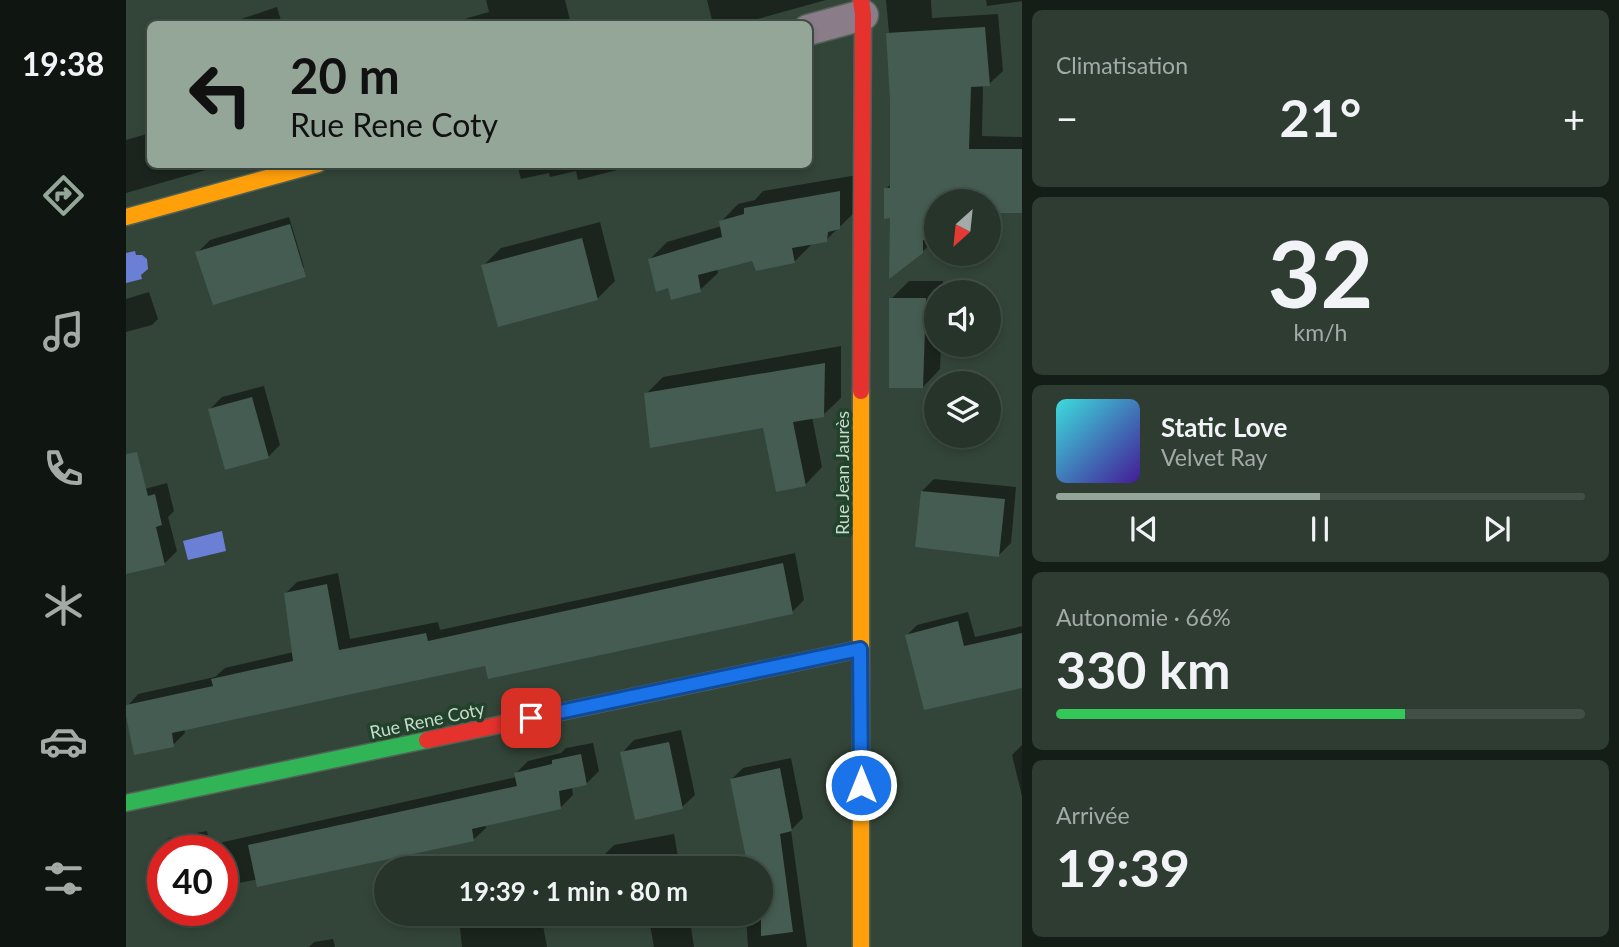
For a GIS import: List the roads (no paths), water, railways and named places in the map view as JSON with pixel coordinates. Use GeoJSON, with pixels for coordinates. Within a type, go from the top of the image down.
{"type":"FeatureCollection","features":[{"type":"Feature","properties":{"kind":"street"},"geometry":{"type":"LineString","coordinates":[[812,28],[862,7]]}},
{"type":"Feature","properties":{"kind":"street","name":"Rue Jean Jaurès"},"geometry":{"type":"LineString","coordinates":[[861,947],[862,7]]}},
{"type":"Feature","properties":{"kind":"street"},"geometry":{"type":"LineString","coordinates":[[126,217],[304,168]]}},
{"type":"Feature","properties":{"kind":"street","name":"Rue Rene Coty"},"geometry":{"type":"LineString","coordinates":[[126,803],[860,649]]}},
{"type":"Feature","properties":{"kind":"water"},"geometry":{"type":"Polygon","coordinates":[[[135,251],[136,255],[147,259],[148,269],[141,275],[142,279],[126,283],[126,253],[135,251]]]}},
{"type":"Feature","properties":{"kind":"water"},"geometry":{"type":"Polygon","coordinates":[[[222,531],[226,551],[188,560],[183,541],[222,531]]]}}]}
